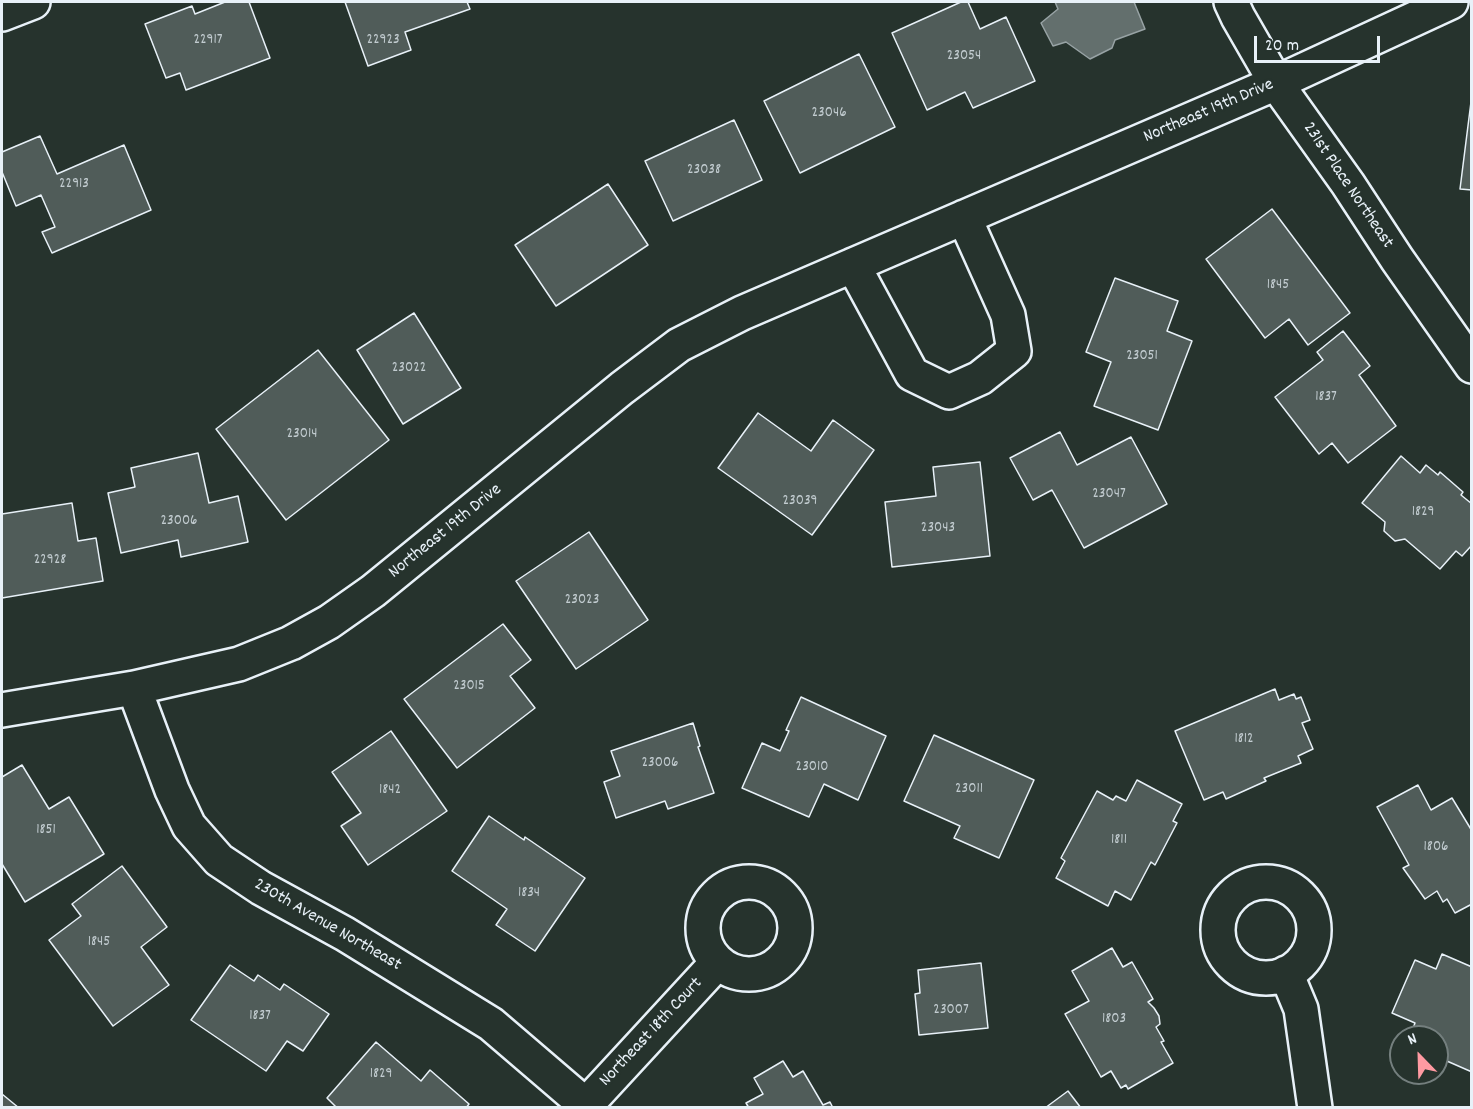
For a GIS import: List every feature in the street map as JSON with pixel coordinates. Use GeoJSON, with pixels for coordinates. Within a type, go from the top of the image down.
{"type":"FeatureCollection","features":[{"type":"Feature","properties":{"kind":"street"},"geometry":{"type":"LineString","coordinates":[[2,14],[33,2]]}},
{"type":"Feature","properties":{"kind":"street","name":"231st Place Northeast"},"geometry":{"type":"LineString","coordinates":[[1231,2],[1276,83],[1472,366]]}},
{"type":"Feature","properties":{"kind":"street","name":"Northeast 19th Drive"},"geometry":{"type":"LineString","coordinates":[[2,710],[135,688],[239,664],[291,643],[329,622],[374,591],[679,345],[742,313],[1276,83],[1450,2]]}},
{"type":"Feature","properties":{"kind":"street"},"geometry":{"type":"LineString","coordinates":[[853,265],[912,374],[949,392],[980,378],[1014,351],[1008,315],[964,217]]}},
{"type":"Feature","properties":{"kind":"street","name":"230th Avenue Northeast"},"geometry":{"type":"LineString","coordinates":[[135,688],[172,790],[189,826],[219,860],[261,888],[345,934],[490,1023],[588,1106]]}},
{"type":"Feature","properties":{"kind":"street","name":"Northeast 18th Court"},"geometry":{"type":"LineString","coordinates":[[588,1106],[717,963]]}},
{"type":"Feature","properties":{"kind":"street"},"geometry":{"type":"LineString","coordinates":[[1286,973],[1301,1009],[1316,1107]]}},
{"type":"Feature","properties":{"kind":"shaded area"},"geometry":{"type":"Polygon","coordinates":[[[1055,2],[1134,2],[1145,29],[1115,40],[1112,48],[1090,59],[1066,42],[1053,46],[1041,23],[1058,9],[1055,2]]]}},
{"type":"Feature","properties":{"kind":"building"},"geometry":{"type":"Polygon","coordinates":[[[225,2],[249,2],[270,58],[186,90],[180,73],[166,78],[145,24],[192,6],[195,14],[225,2]]]}},
{"type":"Feature","properties":{"kind":"building"},"geometry":{"type":"Polygon","coordinates":[[[345,2],[467,2],[470,9],[405,32],[411,50],[368,66],[345,2]]]}},
{"type":"Feature","properties":{"kind":"building"},"geometry":{"type":"Polygon","coordinates":[[[961,2],[968,2],[980,29],[1006,17],[1035,81],[973,108],[965,92],[927,110],[892,33],[961,2]]]}},
{"type":"Feature","properties":{"kind":"building"},"geometry":{"type":"Polygon","coordinates":[[[859,54],[895,127],[800,173],[764,101],[859,54]]]}},
{"type":"Feature","properties":{"kind":"building"},"geometry":{"type":"Polygon","coordinates":[[[1472,94],[1472,190],[1460,189],[1472,94]]]}},
{"type":"Feature","properties":{"kind":"building"},"geometry":{"type":"Polygon","coordinates":[[[734,120],[762,180],[673,221],[645,161],[734,120]]]}},
{"type":"Feature","properties":{"kind":"building"},"geometry":{"type":"Polygon","coordinates":[[[40,136],[57,174],[124,145],[151,210],[52,253],[42,232],[55,227],[41,195],[16,206],[2,172],[2,152],[40,136]]]}},
{"type":"Feature","properties":{"kind":"building"},"geometry":{"type":"Polygon","coordinates":[[[608,184],[648,245],[556,306],[515,245],[608,184]]]}},
{"type":"Feature","properties":{"kind":"building"},"geometry":{"type":"Polygon","coordinates":[[[1272,209],[1350,313],[1308,345],[1289,319],[1265,338],[1206,259],[1272,209]]]}},
{"type":"Feature","properties":{"kind":"building"},"geometry":{"type":"Polygon","coordinates":[[[1115,278],[1178,301],[1167,331],[1192,341],[1158,430],[1094,406],[1111,362],[1086,352],[1115,278]]]}},
{"type":"Feature","properties":{"kind":"building"},"geometry":{"type":"Polygon","coordinates":[[[414,313],[461,388],[403,424],[357,350],[414,313]]]}},
{"type":"Feature","properties":{"kind":"building"},"geometry":{"type":"Polygon","coordinates":[[[1343,331],[1370,366],[1359,375],[1396,426],[1348,463],[1332,443],[1319,454],[1275,397],[1323,360],[1317,352],[1343,331]]]}},
{"type":"Feature","properties":{"kind":"building"},"geometry":{"type":"Polygon","coordinates":[[[318,350],[389,440],[286,520],[216,429],[318,350]]]}},
{"type":"Feature","properties":{"kind":"building"},"geometry":{"type":"Polygon","coordinates":[[[758,413],[811,451],[833,420],[874,450],[812,535],[718,468],[758,413]]]}},
{"type":"Feature","properties":{"kind":"building"},"geometry":{"type":"Polygon","coordinates":[[[1060,432],[1077,465],[1131,437],[1167,504],[1084,548],[1052,490],[1033,500],[1010,458],[1060,432]]]}},
{"type":"Feature","properties":{"kind":"building"},"geometry":{"type":"Polygon","coordinates":[[[198,453],[209,503],[238,496],[248,542],[181,557],[178,540],[121,553],[108,493],[135,487],[131,468],[198,453]]]}},
{"type":"Feature","properties":{"kind":"building"},"geometry":{"type":"Polygon","coordinates":[[[1401,456],[1420,473],[1426,465],[1438,475],[1440,472],[1463,492],[1461,495],[1472,504],[1472,545],[1462,556],[1456,551],[1440,569],[1405,539],[1395,541],[1384,531],[1385,522],[1362,503],[1401,456]]]}},
{"type":"Feature","properties":{"kind":"building"},"geometry":{"type":"Polygon","coordinates":[[[980,462],[990,556],[892,567],[885,502],[936,496],[933,467],[980,462]]]}},
{"type":"Feature","properties":{"kind":"building"},"geometry":{"type":"Polygon","coordinates":[[[72,503],[78,541],[96,538],[103,581],[2,598],[2,514],[72,503]]]}},
{"type":"Feature","properties":{"kind":"building"},"geometry":{"type":"Polygon","coordinates":[[[589,532],[648,620],[576,669],[516,581],[589,532]]]}},
{"type":"Feature","properties":{"kind":"building"},"geometry":{"type":"Polygon","coordinates":[[[503,624],[531,660],[510,676],[535,708],[457,768],[404,699],[503,624]]]}},
{"type":"Feature","properties":{"kind":"building"},"geometry":{"type":"Polygon","coordinates":[[[1275,689],[1279,700],[1294,694],[1296,699],[1301,697],[1310,720],[1302,723],[1313,749],[1298,756],[1301,763],[1264,778],[1266,781],[1226,799],[1223,792],[1204,800],[1175,731],[1275,689]]]}},
{"type":"Feature","properties":{"kind":"building"},"geometry":{"type":"Polygon","coordinates":[[[801,697],[886,736],[858,800],[824,784],[809,817],[742,788],[762,743],[780,751],[789,731],[786,730],[801,697]]]}},
{"type":"Feature","properties":{"kind":"building"},"geometry":{"type":"Polygon","coordinates":[[[693,723],[700,746],[698,747],[714,793],[668,809],[665,801],[616,818],[604,782],[620,776],[611,751],[693,723]]]}},
{"type":"Feature","properties":{"kind":"building"},"geometry":{"type":"Polygon","coordinates":[[[391,731],[447,811],[368,865],[341,826],[361,813],[332,772],[391,731]]]}},
{"type":"Feature","properties":{"kind":"building"},"geometry":{"type":"Polygon","coordinates":[[[934,735],[1034,780],[999,858],[954,838],[960,826],[904,801],[934,735]]]}},
{"type":"Feature","properties":{"kind":"building"},"geometry":{"type":"Polygon","coordinates":[[[22,765],[49,809],[69,797],[104,854],[25,902],[2,864],[2,777],[22,765]]]}},
{"type":"Feature","properties":{"kind":"building"},"geometry":{"type":"Polygon","coordinates":[[[1137,780],[1182,804],[1173,821],[1177,823],[1155,865],[1151,862],[1131,900],[1115,891],[1108,906],[1056,878],[1065,861],[1061,858],[1097,791],[1113,800],[1116,796],[1126,801],[1137,780]]]}},
{"type":"Feature","properties":{"kind":"building"},"geometry":{"type":"Polygon","coordinates":[[[1418,785],[1431,810],[1452,798],[1472,831],[1472,904],[1455,913],[1447,899],[1443,902],[1437,891],[1425,899],[1403,868],[1409,865],[1377,807],[1418,785]]]}},
{"type":"Feature","properties":{"kind":"building"},"geometry":{"type":"Polygon","coordinates":[[[489,816],[524,840],[525,837],[585,878],[535,951],[496,925],[507,909],[452,871],[489,816]]]}},
{"type":"Feature","properties":{"kind":"building"},"geometry":{"type":"Polygon","coordinates":[[[122,866],[167,927],[141,947],[169,985],[113,1026],[49,940],[81,916],[72,904],[122,866]]]}},
{"type":"Feature","properties":{"kind":"building"},"geometry":{"type":"Polygon","coordinates":[[[1112,948],[1123,967],[1132,962],[1153,999],[1148,1002],[1159,1016],[1160,1024],[1156,1027],[1164,1041],[1161,1042],[1173,1063],[1128,1089],[1126,1085],[1121,1088],[1111,1071],[1101,1077],[1065,1014],[1089,1001],[1072,971],[1112,948]]]}},
{"type":"Feature","properties":{"kind":"building"},"geometry":{"type":"Polygon","coordinates":[[[1442,954],[1472,967],[1472,1072],[1449,1062],[1449,1025],[1414,1025],[1415,1023],[1392,1013],[1415,960],[1436,969],[1442,954]]]}},
{"type":"Feature","properties":{"kind":"building"},"geometry":{"type":"Polygon","coordinates":[[[981,963],[988,1028],[919,1035],[915,994],[920,993],[918,970],[981,963]]]}},
{"type":"Feature","properties":{"kind":"building"},"geometry":{"type":"Polygon","coordinates":[[[230,965],[254,981],[258,975],[280,990],[284,984],[329,1014],[303,1051],[287,1041],[266,1071],[191,1020],[230,965]]]}},
{"type":"Feature","properties":{"kind":"building"},"geometry":{"type":"Polygon","coordinates":[[[376,1042],[421,1081],[430,1070],[469,1104],[466,1108],[337,1108],[327,1098],[376,1042]]]}},
{"type":"Feature","properties":{"kind":"building"},"geometry":{"type":"Polygon","coordinates":[[[783,1061],[793,1077],[803,1071],[823,1105],[830,1102],[833,1108],[749,1108],[746,1103],[763,1094],[754,1078],[783,1061]]]}},
{"type":"Feature","properties":{"kind":"building"},"geometry":{"type":"Polygon","coordinates":[[[1068,1091],[1081,1108],[1045,1108],[1068,1091]]]}},
{"type":"Feature","properties":{"kind":"building"},"geometry":{"type":"Polygon","coordinates":[[[2,1094],[19,1108],[2,1108],[2,1094]]]}}]}
